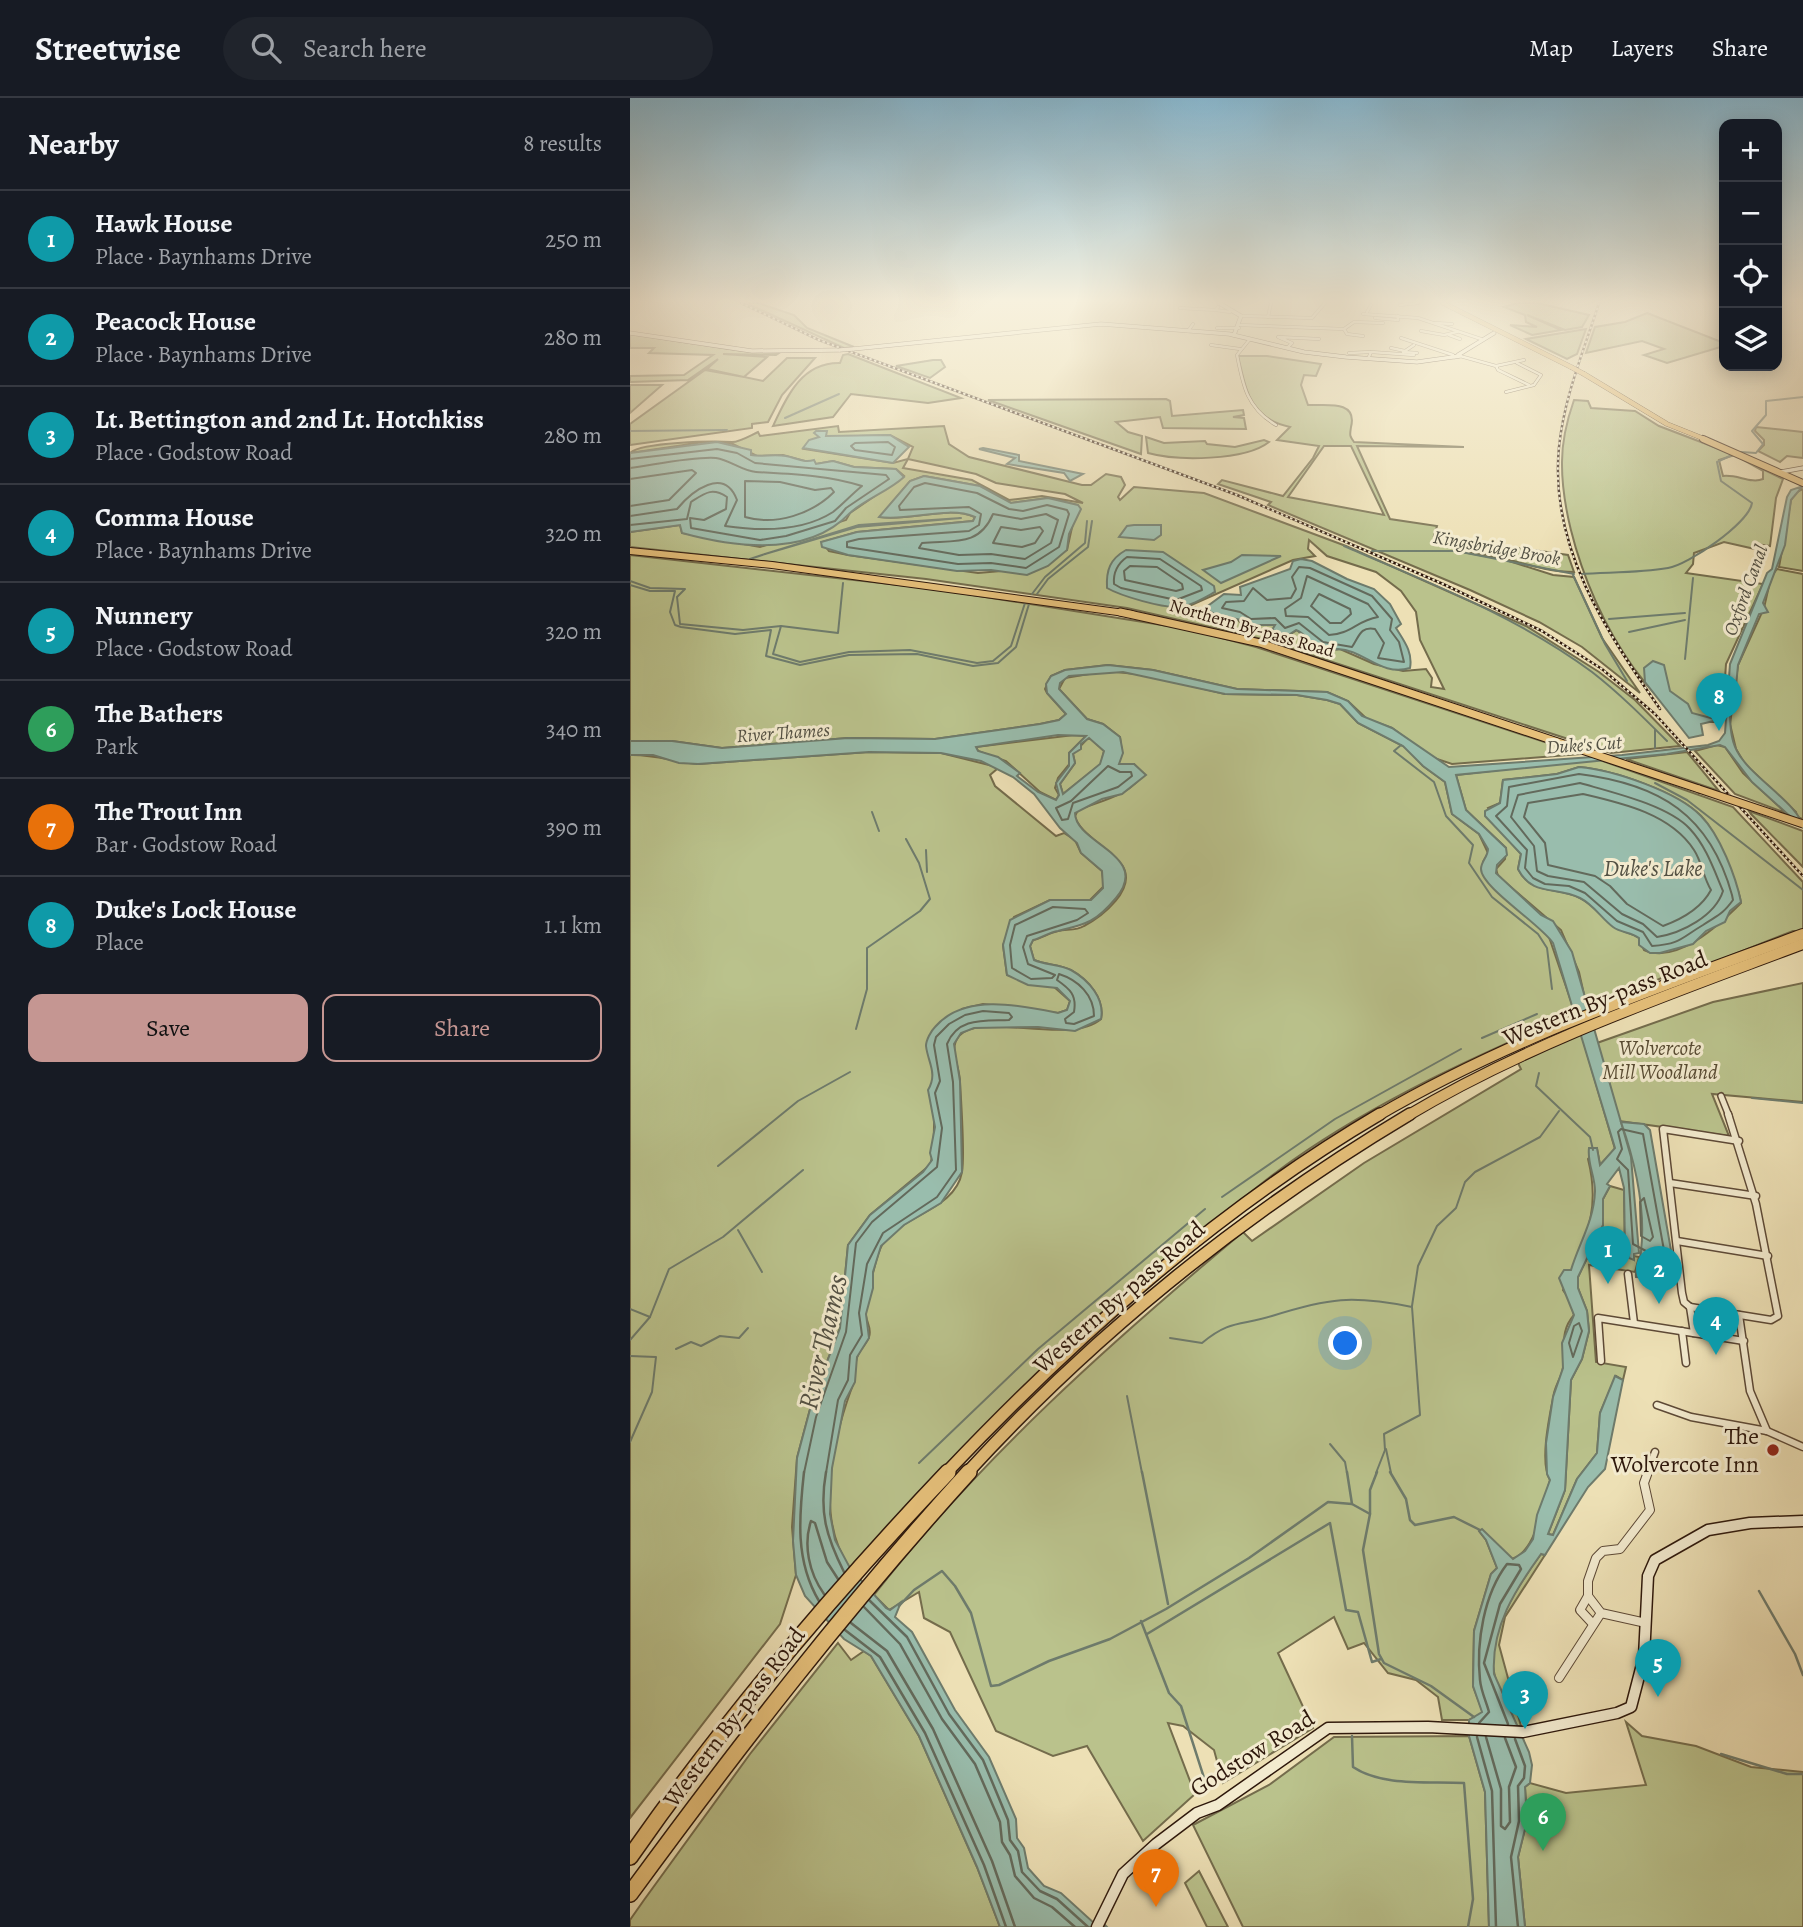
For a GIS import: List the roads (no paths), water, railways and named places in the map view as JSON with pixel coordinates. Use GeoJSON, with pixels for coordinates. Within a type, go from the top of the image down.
{"type":"FeatureCollection","features":[{"type":"Feature","properties":{"kind":"highway"},"geometry":{"type":"LineString","coordinates":[[1608,388],[1667,424],[1803,483]]}},
{"type":"Feature","properties":{"kind":"highway","name":"Northern By-pass Road"},"geometry":{"type":"LineString","coordinates":[[630,551],[901,581],[1178,622],[1260,643],[1803,824]]}},
{"type":"Feature","properties":{"kind":"highway","name":"Western By-pass Road"},"geometry":{"type":"LineString","coordinates":[[1605,1014],[1799,936]]}},
{"type":"Feature","properties":{"kind":"highway","name":"Western By-pass Road"},"geometry":{"type":"LineString","coordinates":[[630,1894],[864,1564],[1015,1402],[1121,1304],[1203,1236],[1252,1199],[1382,1113],[1478,1061],[1803,944]]}},
{"type":"Feature","properties":{"kind":"highway","name":"Western By-pass Road"},"geometry":{"type":"LineString","coordinates":[[630,1857],[816,1633],[875,1575],[963,1477],[1065,1373],[1210,1247],[1261,1207],[1393,1123],[1561,1030]]}},
{"type":"Feature","properties":{"kind":"street"},"geometry":{"type":"LineString","coordinates":[[1243,388],[1245,397],[1256,413],[1276,425]]}},
{"type":"Feature","properties":{"kind":"street"},"geometry":{"type":"LineString","coordinates":[[1506,392],[1519,388]]}},
{"type":"Feature","properties":{"kind":"street"},"geometry":{"type":"LineString","coordinates":[[1782,472],[1803,468]]}},
{"type":"Feature","properties":{"kind":"street"},"geometry":{"type":"LineString","coordinates":[[1721,1096],[1739,1141],[1756,1196],[1778,1316],[1771,1320],[1690,1307],[1684,1302],[1663,1129],[1739,1141]]}},
{"type":"Feature","properties":{"kind":"street"},"geometry":{"type":"LineString","coordinates":[[1670,1183],[1756,1196]]}},
{"type":"Feature","properties":{"kind":"street"},"geometry":{"type":"LineString","coordinates":[[1677,1241],[1768,1256]]}},
{"type":"Feature","properties":{"kind":"street"},"geometry":{"type":"LineString","coordinates":[[1628,1274],[1634,1323]]}},
{"type":"Feature","properties":{"kind":"street"},"geometry":{"type":"LineString","coordinates":[[1690,1307],[1694,1333]]}},
{"type":"Feature","properties":{"kind":"street"},"geometry":{"type":"LineString","coordinates":[[1739,1315],[1756,1410],[1767,1431]]}},
{"type":"Feature","properties":{"kind":"street"},"geometry":{"type":"LineString","coordinates":[[1601,1362],[1598,1318],[1744,1341]]}},
{"type":"Feature","properties":{"kind":"street"},"geometry":{"type":"LineString","coordinates":[[1682,1331],[1686,1363]]}},
{"type":"Feature","properties":{"kind":"street"},"geometry":{"type":"LineString","coordinates":[[1657,1405],[1691,1417],[1767,1431],[1803,1447]]}},
{"type":"Feature","properties":{"kind":"street"},"geometry":{"type":"LineString","coordinates":[[1594,1624],[1580,1610],[1588,1596],[1588,1581],[1596,1558],[1603,1551],[1620,1549],[1650,1510],[1644,1483],[1655,1452]]}},
{"type":"Feature","properties":{"kind":"street","name":"Godstow Road"},"geometry":{"type":"LineString","coordinates":[[1098,1926],[1124,1874],[1156,1844],[1200,1811],[1218,1805],[1314,1736],[1342,1726],[1468,1728],[1523,1732],[1618,1713],[1630,1707],[1644,1657],[1646,1594],[1650,1566],[1672,1549],[1709,1530],[1750,1523],[1803,1521]]}},
{"type":"Feature","properties":{"kind":"street"},"geometry":{"type":"LineString","coordinates":[[1588,1596],[1601,1613],[1646,1623]]}},
{"type":"Feature","properties":{"kind":"street"},"geometry":{"type":"LineString","coordinates":[[1559,1678],[1601,1613]]}},
{"type":"Feature","properties":{"kind":"water"},"geometry":{"type":"Polygon","coordinates":[[[827,431],[826,436],[890,435],[909,447],[893,463],[803,448],[809,440],[819,437],[814,433],[827,431]]]}},
{"type":"Feature","properties":{"kind":"water"},"geometry":{"type":"Polygon","coordinates":[[[717,442],[751,450],[751,455],[786,456],[803,461],[814,460],[816,464],[833,461],[854,467],[896,469],[904,477],[856,508],[833,527],[814,537],[793,543],[748,545],[726,542],[682,533],[680,525],[630,532],[630,453],[717,442]]]}},
{"type":"Feature","properties":{"kind":"water"},"geometry":{"type":"Polygon","coordinates":[[[979,449],[1019,455],[1019,461],[1083,474],[1070,481],[1064,473],[1007,464],[1015,458],[979,449]]]}},
{"type":"Feature","properties":{"kind":"water"},"geometry":{"type":"Polygon","coordinates":[[[924,476],[980,486],[1011,503],[1048,498],[1078,505],[1081,509],[1069,534],[1067,550],[1048,566],[1027,575],[991,570],[957,571],[848,555],[822,547],[821,542],[857,532],[973,521],[975,517],[952,513],[879,517],[910,481],[924,476]]]}},
{"type":"Feature","properties":{"kind":"water"},"geometry":{"type":"Polygon","coordinates":[[[1803,486],[1791,500],[1785,545],[1763,603],[1768,612],[1759,614],[1738,665],[1734,708],[1730,708],[1730,719],[1733,741],[1743,761],[1794,810],[1803,828],[1752,782],[1725,747],[1720,745],[1667,754],[1456,775],[1466,810],[1506,848],[1507,855],[1497,865],[1496,873],[1541,915],[1553,921],[1572,952],[1631,1157],[1639,1253],[1634,1254],[1634,1260],[1629,1258],[1625,1249],[1624,1188],[1619,1168],[1607,1184],[1610,1186],[1603,1199],[1603,1225],[1578,1277],[1578,1288],[1587,1311],[1589,1331],[1582,1359],[1571,1380],[1565,1490],[1548,1534],[1553,1535],[1577,1479],[1597,1453],[1600,1413],[1615,1376],[1623,1380],[1605,1469],[1588,1487],[1545,1555],[1541,1554],[1522,1581],[1496,1640],[1494,1674],[1529,1752],[1532,1765],[1530,1783],[1525,1787],[1527,1821],[1518,1857],[1525,1927],[1489,1927],[1485,1792],[1469,1736],[1469,1720],[1482,1712],[1473,1686],[1474,1631],[1491,1574],[1497,1568],[1486,1540],[1479,1531],[1482,1529],[1513,1559],[1525,1551],[1533,1539],[1537,1515],[1550,1480],[1547,1474],[1546,1443],[1553,1397],[1563,1368],[1562,1343],[1574,1315],[1559,1278],[1564,1270],[1571,1270],[1592,1212],[1595,1191],[1589,1148],[1597,1148],[1600,1165],[1615,1148],[1553,943],[1484,877],[1481,866],[1488,849],[1479,834],[1452,814],[1445,782],[1423,766],[1403,746],[1358,723],[1340,704],[1297,695],[1225,694],[1123,672],[1069,676],[1060,683],[1059,689],[1087,719],[1103,724],[1120,737],[1123,753],[1119,764],[1134,764],[1146,775],[1122,794],[1102,799],[1075,813],[1078,824],[1119,860],[1125,871],[1125,883],[1116,898],[1090,921],[1033,940],[1030,946],[1034,960],[1067,968],[1089,985],[1101,1004],[1101,1019],[1075,1031],[1038,1027],[974,1028],[961,1033],[954,1044],[960,1081],[962,1172],[941,1203],[904,1225],[881,1246],[873,1272],[873,1288],[866,1314],[869,1338],[857,1357],[855,1382],[845,1401],[832,1468],[830,1514],[835,1540],[850,1568],[886,1608],[890,1610],[901,1602],[895,1617],[912,1632],[955,1710],[989,1757],[1016,1819],[1017,1838],[1024,1848],[1028,1868],[1044,1886],[1061,1893],[1095,1924],[1103,1923],[1107,1927],[1000,1927],[977,1867],[919,1736],[871,1656],[844,1639],[805,1596],[796,1575],[793,1541],[797,1458],[813,1398],[840,1328],[848,1245],[870,1215],[923,1172],[932,1160],[930,1153],[935,1127],[928,1090],[932,1078],[926,1046],[929,1036],[947,1016],[976,1006],[1010,1005],[1058,1013],[1067,1010],[1070,1001],[1057,988],[1028,985],[1007,975],[1003,945],[1010,920],[1050,900],[1091,900],[1103,888],[1102,871],[1081,853],[1077,843],[1060,828],[1034,794],[1013,777],[981,761],[941,753],[869,752],[679,763],[653,755],[630,755],[630,741],[672,741],[722,748],[848,738],[935,739],[1040,724],[1059,720],[1066,714],[1047,693],[1046,684],[1051,676],[1065,670],[1108,665],[1153,670],[1237,689],[1327,692],[1348,701],[1362,716],[1392,728],[1449,767],[1622,755],[1708,745],[1719,741],[1725,733],[1730,664],[1767,573],[1772,569],[1787,497],[1791,490],[1803,486]],[[1058,735],[976,747],[978,751],[998,757],[1020,773],[1017,776],[1038,792],[1056,800],[1059,795],[1056,783],[1069,766],[1069,753],[1086,736],[1058,735]],[[1089,738],[1081,744],[1081,749],[1073,754],[1075,763],[1060,784],[1063,794],[1100,764],[1104,751],[1089,738]]]}},
{"type":"Feature","properties":{"kind":"water"},"geometry":{"type":"Polygon","coordinates":[[[1161,525],[1161,535],[1154,540],[1119,537],[1127,526],[1161,525]]]}},
{"type":"Feature","properties":{"kind":"water"},"geometry":{"type":"Polygon","coordinates":[[[1126,550],[1163,552],[1214,586],[1215,592],[1193,603],[1171,607],[1152,604],[1113,591],[1107,588],[1108,570],[1116,557],[1126,550]]]}},
{"type":"Feature","properties":{"kind":"water"},"geometry":{"type":"Polygon","coordinates":[[[1242,555],[1281,556],[1221,583],[1203,570],[1231,562],[1242,555]]]}},
{"type":"Feature","properties":{"kind":"water"},"geometry":{"type":"Polygon","coordinates":[[[1293,561],[1312,561],[1374,589],[1390,604],[1401,624],[1396,628],[1409,652],[1410,668],[1390,669],[1347,650],[1323,649],[1296,630],[1287,636],[1272,630],[1275,625],[1243,625],[1242,620],[1216,615],[1205,608],[1224,594],[1241,595],[1240,587],[1290,569],[1293,561]]]}},
{"type":"Feature","properties":{"kind":"water"},"geometry":{"type":"Polygon","coordinates":[[[1653,661],[1664,665],[1670,691],[1688,704],[1692,713],[1718,720],[1701,724],[1703,735],[1689,738],[1645,682],[1644,668],[1653,661]]]}},
{"type":"Feature","properties":{"kind":"water","name":"Duke's Lake"},"geometry":{"type":"Polygon","coordinates":[[[1579,767],[1627,777],[1645,784],[1691,807],[1701,816],[1715,834],[1726,857],[1741,902],[1730,911],[1725,922],[1706,931],[1693,944],[1650,953],[1639,945],[1639,938],[1613,927],[1580,898],[1537,887],[1524,878],[1518,869],[1521,854],[1485,816],[1485,811],[1500,803],[1503,780],[1557,774],[1579,767]]]}},
{"type":"Feature","properties":{"kind":"water"},"geometry":{"type":"Polygon","coordinates":[[[1621,1122],[1644,1124],[1650,1130],[1676,1279],[1636,1277],[1641,1254],[1641,1202],[1631,1153],[1621,1122]]]}},
{"type":"Feature","properties":{"kind":"waterway"},"geometry":{"type":"LineString","coordinates":[[785,418],[839,394]]}},
{"type":"Feature","properties":{"kind":"waterway","name":"Kingsbridge Brook"},"geometry":{"type":"LineString","coordinates":[[1741,452],[1756,453],[1763,444],[1752,431],[1766,415],[1766,401],[1803,397]]}},
{"type":"Feature","properties":{"kind":"waterway"},"geometry":{"type":"LineString","coordinates":[[630,431],[727,430]]}},
{"type":"Feature","properties":{"kind":"waterway","name":"Kingsbridge Brook"},"geometry":{"type":"LineString","coordinates":[[1580,574],[1668,568],[1703,551],[1729,532],[1752,503],[1721,481],[1717,462],[1732,455]]}},
{"type":"Feature","properties":{"kind":"waterway"},"geometry":{"type":"LineString","coordinates":[[961,518],[857,527],[765,554],[859,525],[961,518]]}},
{"type":"Feature","properties":{"kind":"waterway"},"geometry":{"type":"LineString","coordinates":[[1032,594],[1045,577],[1085,543],[1087,521]]}},
{"type":"Feature","properties":{"kind":"waterway"},"geometry":{"type":"LineString","coordinates":[[1037,594],[1048,579],[1088,547],[1092,521]]}},
{"type":"Feature","properties":{"kind":"waterway"},"geometry":{"type":"LineString","coordinates":[[1344,546],[1440,587],[1534,634],[1602,680],[1667,741]]}},
{"type":"Feature","properties":{"kind":"waterway","name":"Kingsbridge Brook"},"geometry":{"type":"LineString","coordinates":[[1372,551],[1456,551],[1574,574]]}},
{"type":"Feature","properties":{"kind":"waterway"},"geometry":{"type":"LineString","coordinates":[[750,559],[765,554]]}},
{"type":"Feature","properties":{"kind":"waterway"},"geometry":{"type":"LineString","coordinates":[[1573,575],[1605,644],[1627,681]]}},
{"type":"Feature","properties":{"kind":"waterway"},"geometry":{"type":"LineString","coordinates":[[1685,659],[1693,578]]}},
{"type":"Feature","properties":{"kind":"waterway"},"geometry":{"type":"LineString","coordinates":[[630,581],[650,588],[685,589],[677,597],[680,624],[743,630],[781,626]]}},
{"type":"Feature","properties":{"kind":"waterway"},"geometry":{"type":"LineString","coordinates":[[781,626],[838,633],[843,583]]}},
{"type":"Feature","properties":{"kind":"waterway"},"geometry":{"type":"LineString","coordinates":[[630,585],[650,591],[675,591],[670,612],[675,625],[681,627],[735,634],[771,630],[766,656],[800,665],[849,655],[917,654],[973,666],[998,663],[1016,647],[1029,604]]}},
{"type":"Feature","properties":{"kind":"waterway"},"geometry":{"type":"LineString","coordinates":[[781,626],[773,654],[800,662],[849,652],[910,650],[977,663],[993,661],[1011,646],[1025,603]]}},
{"type":"Feature","properties":{"kind":"waterway"},"geometry":{"type":"LineString","coordinates":[[1609,619],[1685,613]]}},
{"type":"Feature","properties":{"kind":"waterway"},"geometry":{"type":"LineString","coordinates":[[1629,632],[1685,620]]}},
{"type":"Feature","properties":{"kind":"waterway"},"geometry":{"type":"LineString","coordinates":[[1655,730],[1655,748]]}},
{"type":"Feature","properties":{"kind":"waterway"},"geometry":{"type":"LineString","coordinates":[[1401,745],[1394,751],[1434,782],[1446,816],[1473,845],[1469,863],[1492,897],[1538,934],[1547,948],[1552,989]]}},
{"type":"Feature","properties":{"kind":"waterway"},"geometry":{"type":"LineString","coordinates":[[1655,783],[1687,800],[1803,890]]}},
{"type":"Feature","properties":{"kind":"waterway"},"geometry":{"type":"LineString","coordinates":[[872,812],[879,831]]}},
{"type":"Feature","properties":{"kind":"waterway"},"geometry":{"type":"LineString","coordinates":[[856,1029],[867,989],[867,948],[920,911],[930,899],[919,863],[906,839]]}},
{"type":"Feature","properties":{"kind":"waterway"},"geometry":{"type":"LineString","coordinates":[[926,850],[927,872]]}},
{"type":"Feature","properties":{"kind":"waterway"},"geometry":{"type":"LineString","coordinates":[[1482,1038],[1537,1014]]}},
{"type":"Feature","properties":{"kind":"waterway"},"geometry":{"type":"LineString","coordinates":[[1222,1197],[1335,1119],[1461,1049]]}},
{"type":"Feature","properties":{"kind":"waterway"},"geometry":{"type":"LineString","coordinates":[[718,1166],[798,1101],[850,1072]]}},
{"type":"Feature","properties":{"kind":"waterway"},"geometry":{"type":"LineString","coordinates":[[1539,1073],[1536,1086],[1590,1137],[1593,1150]]}},
{"type":"Feature","properties":{"kind":"waterway"},"geometry":{"type":"LineString","coordinates":[[1752,1098],[1803,1103]]}},
{"type":"Feature","properties":{"kind":"waterway"},"geometry":{"type":"LineString","coordinates":[[1412,1306],[1418,1266],[1437,1226],[1456,1208],[1465,1182],[1475,1172],[1540,1137],[1559,1111]]}},
{"type":"Feature","properties":{"kind":"waterway"},"geometry":{"type":"LineString","coordinates":[[650,1317],[669,1269],[723,1237],[803,1170]]}},
{"type":"Feature","properties":{"kind":"waterway"},"geometry":{"type":"LineString","coordinates":[[919,1463],[1038,1349],[1205,1209]]}},
{"type":"Feature","properties":{"kind":"waterway"},"geometry":{"type":"LineString","coordinates":[[738,1230],[762,1272]]}},
{"type":"Feature","properties":{"kind":"waterway"},"geometry":{"type":"LineString","coordinates":[[1170,1338],[1202,1343],[1212,1335],[1236,1324],[1309,1305],[1341,1300],[1373,1301],[1412,1307],[1420,1415],[1384,1434],[1385,1450],[1376,1473]]}},
{"type":"Feature","properties":{"kind":"waterway"},"geometry":{"type":"LineString","coordinates":[[630,1309],[650,1317]]}},
{"type":"Feature","properties":{"kind":"waterway"},"geometry":{"type":"LineString","coordinates":[[630,1340],[650,1317]]}},
{"type":"Feature","properties":{"kind":"waterway"},"geometry":{"type":"LineString","coordinates":[[676,1349],[691,1342],[701,1346],[720,1336],[739,1338],[748,1328]]}},
{"type":"Feature","properties":{"kind":"waterway"},"geometry":{"type":"LineString","coordinates":[[630,1356],[656,1357],[652,1392],[630,1442]]}},
{"type":"Feature","properties":{"kind":"waterway"},"geometry":{"type":"LineString","coordinates":[[1127,1396],[1142,1473]]}},
{"type":"Feature","properties":{"kind":"waterway"},"geometry":{"type":"LineString","coordinates":[[1330,1444],[1345,1462],[1347,1473]]}},
{"type":"Feature","properties":{"kind":"waterway"},"geometry":{"type":"LineString","coordinates":[[1386,1449],[1391,1473]]}},
{"type":"Feature","properties":{"kind":"waterway"},"geometry":{"type":"LineString","coordinates":[[1142,1472],[1168,1604]]}},
{"type":"Feature","properties":{"kind":"waterway"},"geometry":{"type":"LineString","coordinates":[[1347,1472],[1352,1504]]}},
{"type":"Feature","properties":{"kind":"waterway"},"geometry":{"type":"LineString","coordinates":[[1370,1514],[1370,1490],[1377,1472]]}},
{"type":"Feature","properties":{"kind":"waterway"},"geometry":{"type":"LineString","coordinates":[[1390,1472],[1406,1499],[1410,1520],[1415,1525],[1454,1517],[1480,1530]]}},
{"type":"Feature","properties":{"kind":"waterway"},"geometry":{"type":"LineString","coordinates":[[1141,1622],[1249,1558],[1328,1502],[1352,1504]]}},
{"type":"Feature","properties":{"kind":"waterway"},"geometry":{"type":"LineString","coordinates":[[1352,1504],[1370,1514]]}},
{"type":"Feature","properties":{"kind":"waterway"},"geometry":{"type":"LineString","coordinates":[[1370,1514],[1363,1550],[1379,1654],[1384,1663],[1431,1686],[1474,1717]]}},
{"type":"Feature","properties":{"kind":"waterway"},"geometry":{"type":"LineString","coordinates":[[1147,1634],[1330,1523],[1346,1610],[1358,1612],[1372,1662],[1381,1659]]}},
{"type":"Feature","properties":{"kind":"waterway"},"geometry":{"type":"LineString","coordinates":[[899,1606],[914,1590],[942,1571],[955,1586],[971,1613],[991,1686],[1110,1639],[1141,1622]]}},
{"type":"Feature","properties":{"kind":"waterway"},"geometry":{"type":"LineString","coordinates":[[1759,1591],[1795,1654],[1803,1675]]}},
{"type":"Feature","properties":{"kind":"waterway"},"geometry":{"type":"LineString","coordinates":[[1141,1622],[1169,1693],[1181,1706],[1206,1784]]}},
{"type":"Feature","properties":{"kind":"waterway"},"geometry":{"type":"LineString","coordinates":[[1352,1736],[1353,1767],[1365,1773],[1378,1778],[1407,1782],[1464,1783],[1473,1899],[1468,1927]]}},
{"type":"Feature","properties":{"kind":"waterway"},"geometry":{"type":"LineString","coordinates":[[1721,1754],[1787,1774],[1803,1774]]}},
{"type":"Feature","properties":{"kind":"railway"},"geometry":{"type":"LineString","coordinates":[[949,388],[1237,495],[1443,584],[1542,631],[1602,669],[1655,714],[1803,876]]}},
{"type":"Feature","properties":{"kind":"railway"},"geometry":{"type":"LineString","coordinates":[[1571,388],[1559,447],[1558,484],[1572,553],[1602,618],[1660,709]]}},
{"type":"Feature","properties":{"kind":"place","name":"Duke's Lock House"},"geometry":{"type":"Point","coordinates":[1719,731]}},
{"type":"Feature","properties":{"kind":"place","name":"Hawk House"},"geometry":{"type":"Point","coordinates":[1608,1284]}},
{"type":"Feature","properties":{"kind":"place","name":"Peacock House"},"geometry":{"type":"Point","coordinates":[1659,1304]}},
{"type":"Feature","properties":{"kind":"place","name":"Comma House"},"geometry":{"type":"Point","coordinates":[1716,1355]}},
{"type":"Feature","properties":{"kind":"place","name":"The Wolvercote Inn"},"geometry":{"type":"Point","coordinates":[1773,1450]}},
{"type":"Feature","properties":{"kind":"place","name":"Nunnery"},"geometry":{"type":"Point","coordinates":[1658,1697]}},
{"type":"Feature","properties":{"kind":"place","name":"Lt. Bettington and 2nd Lt. Hotchkiss"},"geometry":{"type":"Point","coordinates":[1525,1729]}},
{"type":"Feature","properties":{"kind":"place","name":"The Bathers"},"geometry":{"type":"Point","coordinates":[1543,1851]}},
{"type":"Feature","properties":{"kind":"place","name":"The Trout Inn"},"geometry":{"type":"Point","coordinates":[1156,1907]}},
{"type":"Feature","properties":{"kind":"water label","name":"Oxford Canal"},"geometry":{"type":"Point","coordinates":[1745,590]}},
{"type":"Feature","properties":{"kind":"water label","name":"River Thames"},"geometry":{"type":"Point","coordinates":[783,732]}},
{"type":"Feature","properties":{"kind":"water label","name":"Duke's Cut"},"geometry":{"type":"Point","coordinates":[1584,744]}},
{"type":"Feature","properties":{"kind":"water label","name":"River Thames"},"geometry":{"type":"Point","coordinates":[822,1342]}},
{"type":"Feature","properties":{"kind":"park label","name":"Wolvercote Mill Woodland"},"geometry":{"type":"Point","coordinates":[1660,1060]}}]}
